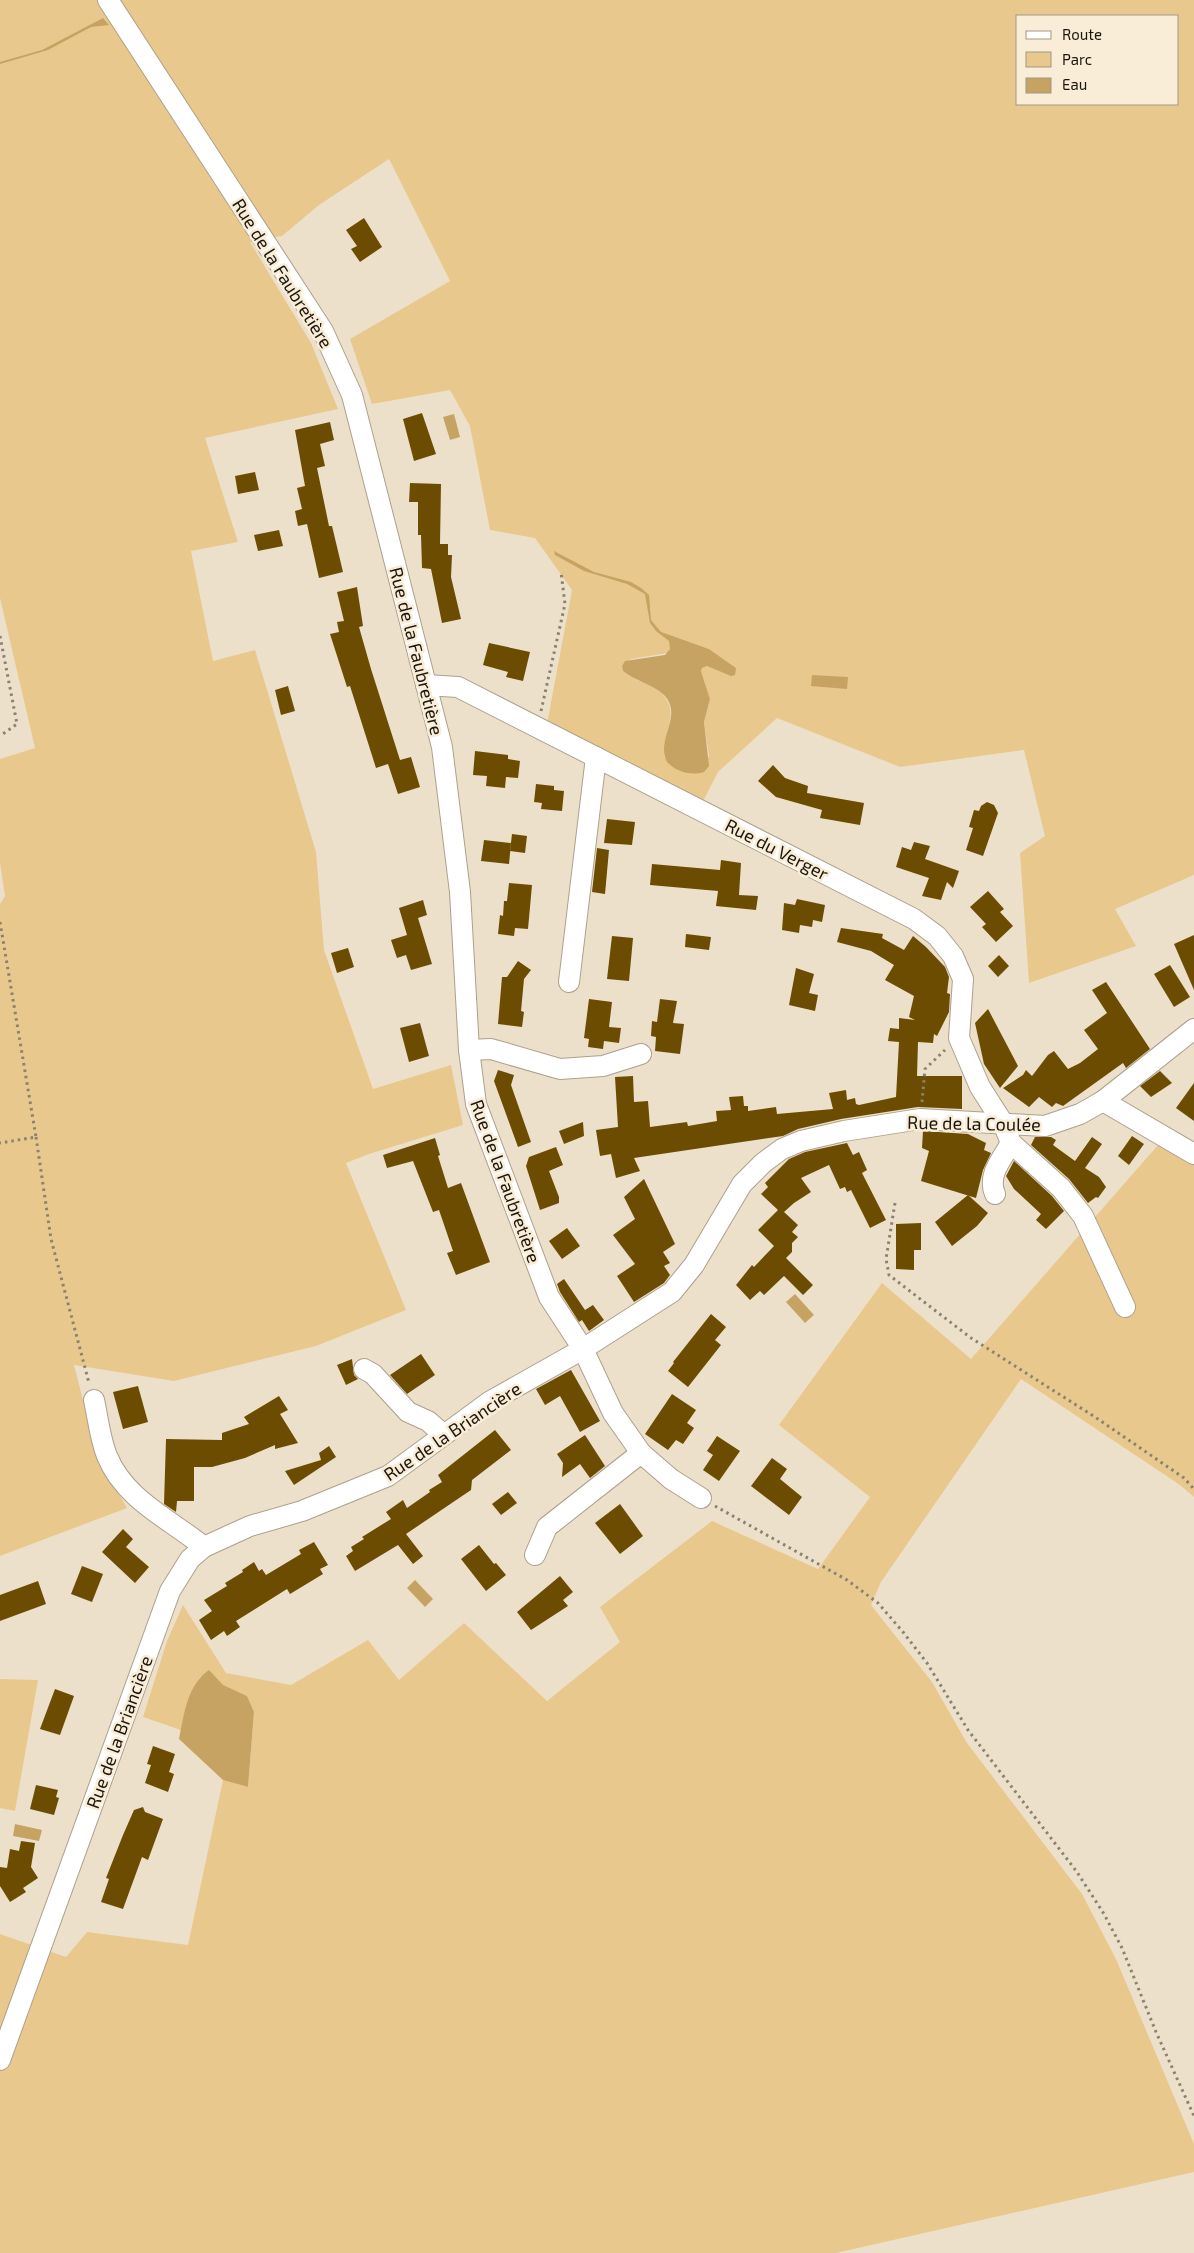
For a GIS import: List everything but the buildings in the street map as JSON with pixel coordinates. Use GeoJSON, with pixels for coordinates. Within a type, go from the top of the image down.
{"type":"FeatureCollection","features":[{"type":"Feature","properties":{"kind":"street","name":"Rue de la Faubretière"},"geometry":{"type":"LineString","coordinates":[[110,1],[323,331],[352,395],[442,747],[460,892],[469,1050],[476,1104],[549,1298],[583,1348],[613,1413],[641,1453],[671,1478],[701,1498]]}},
{"type":"Feature","properties":{"kind":"street","name":"Rue du Verger"},"geometry":{"type":"LineString","coordinates":[[426,685],[458,687],[914,919],[937,936],[954,956],[963,979],[959,1038],[980,1087],[1003,1124],[1011,1143]]}},
{"type":"Feature","properties":{"kind":"street"},"geometry":{"type":"LineString","coordinates":[[569,982],[596,757]]}},
{"type":"Feature","properties":{"kind":"street","name":"Rue de la Coulée"},"geometry":{"type":"LineString","coordinates":[[694,1265],[738,1190],[763,1163],[782,1149],[800,1141],[844,1131],[920,1119],[1046,1126],[1080,1114],[1103,1100],[1194,1029]]}},
{"type":"Feature","properties":{"kind":"street"},"geometry":{"type":"LineString","coordinates":[[469,1050],[491,1049],[560,1069],[603,1066],[641,1054]]}},
{"type":"Feature","properties":{"kind":"street"},"geometry":{"type":"LineString","coordinates":[[1103,1100],[1194,1154]]}},
{"type":"Feature","properties":{"kind":"street"},"geometry":{"type":"LineString","coordinates":[[995,1194],[992,1186],[998,1162],[1011,1143],[1061,1188],[1083,1216],[1125,1307]]}},
{"type":"Feature","properties":{"kind":"street","name":"Rue de la Briancière"},"geometry":{"type":"LineString","coordinates":[[0,2060],[170,1592],[190,1559],[204,1547],[250,1526],[302,1511],[388,1476],[489,1402],[583,1348],[672,1292],[694,1265]]}},
{"type":"Feature","properties":{"kind":"street"},"geometry":{"type":"LineString","coordinates":[[364,1369],[373,1374],[408,1412],[428,1421],[444,1435]]}},
{"type":"Feature","properties":{"kind":"street"},"geometry":{"type":"LineString","coordinates":[[94,1400],[107,1456],[120,1478],[141,1502],[204,1547]]}},
{"type":"Feature","properties":{"kind":"street"},"geometry":{"type":"LineString","coordinates":[[535,1555],[548,1527],[641,1453]]}},
{"type":"Feature","properties":{"kind":"path"},"geometry":{"type":"LineString","coordinates":[[529,723],[540,715],[565,604],[561,572]]}},
{"type":"Feature","properties":{"kind":"path"},"geometry":{"type":"LineString","coordinates":[[0,636],[17,724],[0,736]]}},
{"type":"Feature","properties":{"kind":"path"},"geometry":{"type":"LineString","coordinates":[[0,922],[51,1239],[94,1400]]}},
{"type":"Feature","properties":{"kind":"path"},"geometry":{"type":"LineString","coordinates":[[920,1119],[925,1069],[959,1038]]}},
{"type":"Feature","properties":{"kind":"path"},"geometry":{"type":"LineString","coordinates":[[0,1143],[36,1138]]}},
{"type":"Feature","properties":{"kind":"path"},"geometry":{"type":"LineString","coordinates":[[895,1203],[886,1259],[889,1275],[971,1338],[1096,1417],[1184,1478],[1194,1489]]}},
{"type":"Feature","properties":{"kind":"path"},"geometry":{"type":"LineString","coordinates":[[701,1498],[847,1580],[878,1603],[903,1632],[927,1663],[968,1730],[1077,1872],[1104,1914],[1122,1948],[1156,2032],[1194,2116]]}},
{"type":"Feature","properties":{"kind":"green space"},"geometry":{"type":"Polygon","coordinates":[[[0,0],[1194,0],[1194,875],[1115,909],[1136,946],[1029,983],[1020,853],[1045,836],[1024,750],[900,767],[777,718],[718,772],[702,803],[547,724],[572,590],[535,538],[490,530],[470,426],[450,390],[372,404],[350,339],[450,281],[389,159],[319,205],[282,236],[250,242],[311,343],[338,409],[205,438],[238,542],[191,551],[213,661],[255,650],[316,852],[324,950],[373,1089],[451,1065],[463,1125],[346,1163],[406,1310],[316,1346],[174,1381],[74,1365],[97,1455],[127,1508],[0,1556],[0,904],[5,896],[0,863],[0,759],[35,748],[0,598],[0,0]],[[669,636],[671,646],[668,653],[631,659],[622,666],[623,671],[656,689],[667,700],[670,707],[670,715],[665,740],[665,758],[709,757],[704,722],[710,699],[701,671],[702,668],[707,666],[714,668],[736,668],[709,649],[669,636]]]}},
{"type":"Feature","properties":{"kind":"green space"},"geometry":{"type":"Polygon","coordinates":[[[1158,1145],[1194,1163],[1194,1497],[1180,1485],[1021,1379],[881,1582],[871,1605],[932,1682],[967,1743],[1082,1894],[1116,1959],[1194,2144],[1194,2172],[836,2253],[0,2253],[0,1934],[66,1957],[87,1932],[188,1945],[223,1780],[248,1787],[254,1712],[247,1696],[201,1676],[192,1691],[181,1730],[143,1717],[167,1641],[183,1605],[226,1673],[291,1685],[368,1640],[399,1680],[464,1623],[547,1701],[620,1642],[600,1607],[712,1521],[818,1569],[870,1497],[779,1425],[882,1283],[971,1359],[1158,1145]]]}},
{"type":"Feature","properties":{"kind":"green space"},"geometry":{"type":"Polygon","coordinates":[[[0,1679],[38,1680],[15,1811],[0,1808],[0,1679]]]}},
{"type":"Feature","properties":{"kind":"water"},"geometry":{"type":"Polygon","coordinates":[[[103,18],[109,25],[91,27],[48,50],[0,64],[0,62],[42,50],[103,18]]]}},
{"type":"Feature","properties":{"kind":"water"},"geometry":{"type":"Polygon","coordinates":[[[454,414],[460,437],[450,440],[443,417],[454,414]]]}},
{"type":"Feature","properties":{"kind":"water"},"geometry":{"type":"Polygon","coordinates":[[[554,551],[594,572],[631,582],[641,588],[649,595],[651,620],[661,632],[709,649],[736,668],[735,675],[731,676],[707,666],[702,668],[701,671],[710,699],[704,722],[709,766],[704,772],[694,774],[684,772],[667,762],[664,745],[671,719],[669,703],[659,691],[623,671],[622,666],[625,661],[665,655],[670,649],[669,641],[656,631],[650,623],[645,594],[627,584],[584,571],[555,555],[554,551]]]}},
{"type":"Feature","properties":{"kind":"water"},"geometry":{"type":"Polygon","coordinates":[[[812,675],[848,677],[847,689],[811,686],[812,675]]]}},
{"type":"Feature","properties":{"kind":"water"},"geometry":{"type":"Polygon","coordinates":[[[795,1294],[814,1315],[805,1323],[786,1302],[795,1294]]]}},
{"type":"Feature","properties":{"kind":"water"},"geometry":{"type":"Polygon","coordinates":[[[415,1580],[433,1599],[425,1607],[407,1588],[415,1580]]]}},
{"type":"Feature","properties":{"kind":"water"},"geometry":{"type":"Polygon","coordinates":[[[209,1670],[223,1685],[247,1696],[254,1712],[248,1787],[223,1780],[179,1739],[191,1692],[202,1676],[209,1670]]]}},
{"type":"Feature","properties":{"kind":"water"},"geometry":{"type":"Polygon","coordinates":[[[15,1824],[42,1830],[39,1841],[13,1836],[15,1824]]]}}]}
